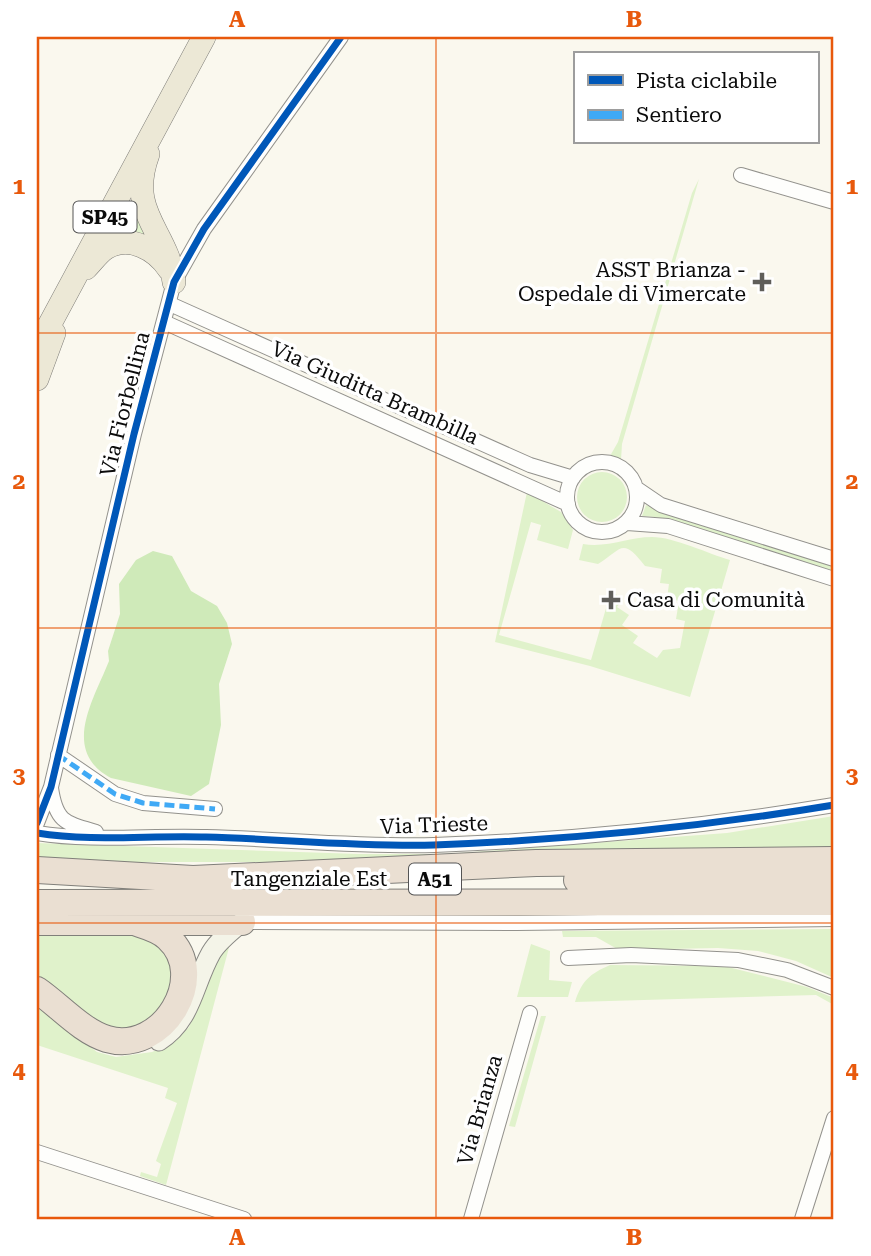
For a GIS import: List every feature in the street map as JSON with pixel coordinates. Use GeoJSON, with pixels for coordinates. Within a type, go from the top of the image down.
{"type":"FeatureCollection","features":[{"type":"Feature","properties":{"kind":"highway"},"geometry":{"type":"LineString","coordinates":[[37,870],[193,878],[536,863],[834,860]]}},
{"type":"Feature","properties":{"kind":"highway","name":"Tangenziale Est"},"geometry":{"type":"LineString","coordinates":[[37,881],[193,878],[834,881]]}},
{"type":"Feature","properties":{"kind":"highway","name":"Tangenziale Est"},"geometry":{"type":"LineString","coordinates":[[37,903],[834,902]]}},
{"type":"Feature","properties":{"kind":"highway"},"geometry":{"type":"LineString","coordinates":[[37,922],[242,922]]}},
{"type":"Feature","properties":{"kind":"highway"},"geometry":{"type":"LineString","coordinates":[[37,990],[103,1038],[136,1040],[160,1028],[171,1015],[179,995],[181,958],[168,938],[135,922]]}},
{"type":"Feature","properties":{"kind":"main road","name":"SP45"},"geometry":{"type":"LineString","coordinates":[[37,348],[204,37]]}},
{"type":"Feature","properties":{"kind":"main road"},"geometry":{"type":"LineString","coordinates":[[160,119],[145,162],[142,206],[167,248],[172,293]]}},
{"type":"Feature","properties":{"kind":"main road"},"geometry":{"type":"LineString","coordinates":[[37,321],[117,181],[140,153]]}},
{"type":"Feature","properties":{"kind":"main road"},"geometry":{"type":"LineString","coordinates":[[37,379],[67,290],[106,248],[122,243],[143,246],[160,257],[172,293]]}},
{"type":"Feature","properties":{"kind":"main road"},"geometry":{"type":"LineString","coordinates":[[37,998],[101,1047],[125,1051],[145,1047],[165,1037],[180,1023],[214,948],[242,922]]}},
{"type":"Feature","properties":{"kind":"street","name":"Via Fiorbellina"},"geometry":{"type":"LineString","coordinates":[[37,823],[51,787],[134,434],[172,293],[204,229],[341,37]]}},
{"type":"Feature","properties":{"kind":"street"},"geometry":{"type":"LineString","coordinates":[[741,175],[834,202]]}},
{"type":"Feature","properties":{"kind":"street","name":"Via Giuditta Brambilla"},"geometry":{"type":"LineString","coordinates":[[172,293],[530,465],[573,478]]}},
{"type":"Feature","properties":{"kind":"street","name":"Via Giuditta Brambilla"},"geometry":{"type":"LineString","coordinates":[[164,322],[568,503],[578,523],[591,530],[608,532],[626,523],[667,526],[834,579]]}},
{"type":"Feature","properties":{"kind":"street"},"geometry":{"type":"LineString","coordinates":[[568,503],[573,478],[586,466],[607,462],[627,472],[636,488],[661,505],[834,559]]}},
{"type":"Feature","properties":{"kind":"street"},"geometry":{"type":"LineString","coordinates":[[626,523],[636,507],[636,488]]}},
{"type":"Feature","properties":{"kind":"street"},"geometry":{"type":"LineString","coordinates":[[58,755],[115,794],[143,803],[215,809]]}},
{"type":"Feature","properties":{"kind":"street"},"geometry":{"type":"LineString","coordinates":[[51,787],[54,807],[60,818],[71,825],[112,837]]}},
{"type":"Feature","properties":{"kind":"street","name":"Via Trieste"},"geometry":{"type":"LineString","coordinates":[[37,833],[433,845],[656,830],[741,821],[833,806]]}},
{"type":"Feature","properties":{"kind":"street"},"geometry":{"type":"LineString","coordinates":[[242,922],[517,923],[834,919]]}},
{"type":"Feature","properties":{"kind":"street"},"geometry":{"type":"LineString","coordinates":[[568,958],[631,955],[738,960],[787,970],[834,988]]}},
{"type":"Feature","properties":{"kind":"street","name":"Via Brianza"},"geometry":{"type":"LineString","coordinates":[[471,1219],[530,1013]]}},
{"type":"Feature","properties":{"kind":"street"},"geometry":{"type":"LineString","coordinates":[[802,1219],[834,1118]]}},
{"type":"Feature","properties":{"kind":"street"},"geometry":{"type":"LineString","coordinates":[[37,1152],[244,1219]]}},
{"type":"Feature","properties":{"kind":"green space"},"geometry":{"type":"Polygon","coordinates":[[[699,179],[622,444],[621,460],[610,456],[618,442],[692,193],[699,179]]]}},
{"type":"Feature","properties":{"kind":"green space"},"geometry":{"type":"Polygon","coordinates":[[[134,204],[151,237],[116,235],[134,204]]]}},
{"type":"Feature","properties":{"kind":"green space"},"geometry":{"type":"Polygon","coordinates":[[[602,472],[619,480],[627,497],[619,514],[602,522],[585,514],[577,497],[585,480],[602,472]]]}},
{"type":"Feature","properties":{"kind":"green space"},"geometry":{"type":"Polygon","coordinates":[[[527,492],[561,512],[573,530],[568,549],[537,540],[541,525],[531,522],[499,635],[591,660],[611,591],[623,599],[617,607],[629,615],[622,625],[638,636],[633,643],[657,658],[663,650],[680,648],[685,621],[676,619],[679,601],[667,598],[669,584],[660,583],[662,569],[645,566],[626,548],[617,550],[598,564],[579,560],[583,544],[601,545],[652,537],[681,543],[730,560],[690,697],[590,666],[495,642],[527,492]]]}},
{"type":"Feature","properties":{"kind":"green space"},"geometry":{"type":"Polygon","coordinates":[[[646,505],[678,518],[834,566],[834,571],[655,517],[642,516],[646,505]]]}},
{"type":"Feature","properties":{"kind":"green space"},"geometry":{"type":"Polygon","coordinates":[[[153,551],[172,556],[191,591],[217,606],[227,623],[232,644],[219,684],[221,725],[209,784],[191,796],[111,778],[96,767],[87,754],[84,739],[85,724],[109,661],[108,651],[120,614],[119,584],[136,560],[153,551]]]}},
{"type":"Feature","properties":{"kind":"green space"},"geometry":{"type":"Polygon","coordinates":[[[834,816],[834,854],[350,862],[37,862],[37,843],[359,854],[446,854],[727,833],[834,816]]]}},
{"type":"Feature","properties":{"kind":"green space"},"geometry":{"type":"Polygon","coordinates":[[[834,929],[834,978],[796,961],[758,951],[718,948],[619,950],[596,937],[563,937],[562,931],[834,929]]]}},
{"type":"Feature","properties":{"kind":"green space"},"geometry":{"type":"Polygon","coordinates":[[[37,930],[115,931],[159,942],[176,970],[158,1023],[110,1033],[37,981],[37,930]]]}},
{"type":"Feature","properties":{"kind":"green space"},"geometry":{"type":"Polygon","coordinates":[[[231,940],[166,1185],[140,1176],[141,1172],[157,1177],[161,1164],[156,1161],[177,1103],[165,1098],[168,1088],[37,1045],[37,1005],[97,1052],[116,1057],[152,1052],[172,1043],[189,1027],[211,969],[231,940]]]}},
{"type":"Feature","properties":{"kind":"green space"},"geometry":{"type":"Polygon","coordinates":[[[531,944],[550,951],[549,980],[572,982],[568,997],[517,997],[531,944]]]}},
{"type":"Feature","properties":{"kind":"green space"},"geometry":{"type":"Polygon","coordinates":[[[610,965],[724,966],[807,987],[834,998],[834,1005],[816,995],[575,1002],[588,979],[610,965]]]}},
{"type":"Feature","properties":{"kind":"green space"},"geometry":{"type":"Polygon","coordinates":[[[541,1016],[546,1016],[515,1127],[509,1126],[541,1016]]]}},
{"type":"Feature","properties":{"kind":"marked path"},"geometry":{"type":"LineString","coordinates":[[58,755],[115,794],[143,803],[215,809]]}},
{"type":"Feature","properties":{"kind":"cycle path"},"geometry":{"type":"LineString","coordinates":[[37,823],[51,787],[134,434],[174,282],[204,229],[341,37]]}},
{"type":"Feature","properties":{"kind":"cycle path"},"geometry":{"type":"LineString","coordinates":[[37,833],[100,838],[206,837],[434,845],[635,831],[834,805]]}},
{"type":"Feature","properties":{"kind":"place","name":"ASST Brianza - Ospedale di Vimercate"},"geometry":{"type":"Point","coordinates":[762,282]}},
{"type":"Feature","properties":{"kind":"place","name":"Casa di Comunità"},"geometry":{"type":"Point","coordinates":[611,600]}}]}
